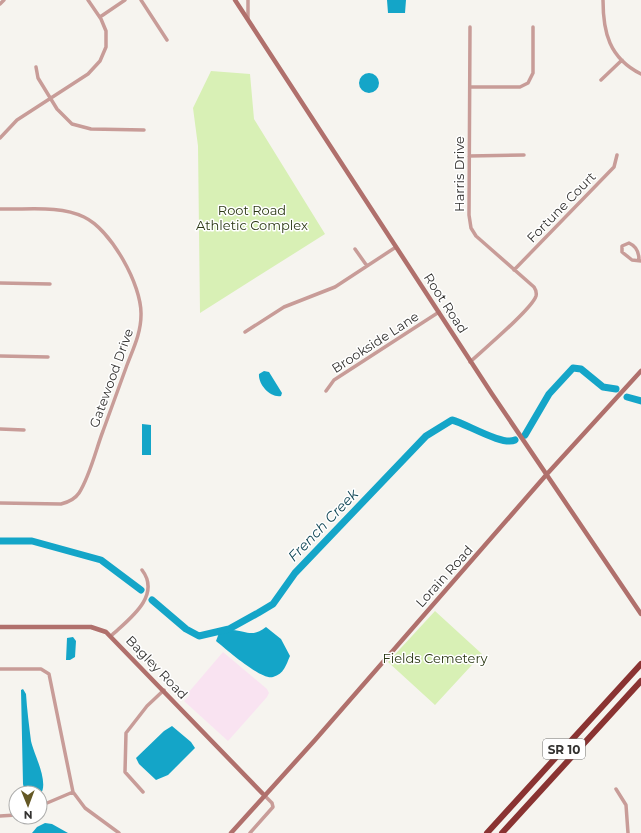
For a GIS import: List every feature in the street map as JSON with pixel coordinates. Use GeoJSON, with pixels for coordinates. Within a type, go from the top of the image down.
{"type":"FeatureCollection","features":[{"type":"Feature","properties":{"kind":"highway","name":"SR 10"},"geometry":{"type":"LineString","coordinates":[[487,833],[641,664]]}},
{"type":"Feature","properties":{"kind":"highway","name":"SR 10"},"geometry":{"type":"LineString","coordinates":[[502,833],[641,681]]}},
{"type":"Feature","properties":{"kind":"street"},"geometry":{"type":"LineString","coordinates":[[0,4],[4,0]]}},
{"type":"Feature","properties":{"kind":"street"},"geometry":{"type":"LineString","coordinates":[[0,137],[17,120],[90,72],[100,62],[105,50],[106,37],[100,17],[88,0]]}},
{"type":"Feature","properties":{"kind":"street"},"geometry":{"type":"LineString","coordinates":[[100,17],[125,0]]}},
{"type":"Feature","properties":{"kind":"street"},"geometry":{"type":"LineString","coordinates":[[141,0],[167,40]]}},
{"type":"Feature","properties":{"kind":"street","name":"Root Road"},"geometry":{"type":"LineString","coordinates":[[235,0],[439,312],[470,362],[641,614]]}},
{"type":"Feature","properties":{"kind":"street"},"geometry":{"type":"LineString","coordinates":[[248,0],[248,19]]}},
{"type":"Feature","properties":{"kind":"street"},"geometry":{"type":"LineString","coordinates":[[603,0],[602,17],[606,34],[613,49],[622,60],[641,74]]}},
{"type":"Feature","properties":{"kind":"street"},"geometry":{"type":"LineString","coordinates":[[470,87],[520,87],[528,83],[533,74],[533,27]]}},
{"type":"Feature","properties":{"kind":"street","name":"Harris Drive"},"geometry":{"type":"LineString","coordinates":[[470,28],[469,216],[471,228],[477,237],[534,287],[536,292],[536,297],[515,321],[470,362]]}},
{"type":"Feature","properties":{"kind":"street"},"geometry":{"type":"LineString","coordinates":[[601,80],[622,60]]}},
{"type":"Feature","properties":{"kind":"street"},"geometry":{"type":"LineString","coordinates":[[36,67],[38,78],[63,116],[78,126],[91,129],[144,130]]}},
{"type":"Feature","properties":{"kind":"street"},"geometry":{"type":"LineString","coordinates":[[469,156],[524,155]]}},
{"type":"Feature","properties":{"kind":"street","name":"Fortune Court"},"geometry":{"type":"LineString","coordinates":[[514,270],[614,167],[617,155]]}},
{"type":"Feature","properties":{"kind":"street","name":"Gatewood Drive"},"geometry":{"type":"LineString","coordinates":[[0,209],[62,210],[79,214],[95,223],[109,237],[133,280],[140,301],[142,316],[137,340],[93,459],[77,495],[70,501],[61,504],[0,503]]}},
{"type":"Feature","properties":{"kind":"street"},"geometry":{"type":"LineString","coordinates":[[628,243],[632,245],[639,254],[640,261],[632,260],[622,252],[622,246],[628,243]]}},
{"type":"Feature","properties":{"kind":"street"},"geometry":{"type":"LineString","coordinates":[[245,332],[284,307],[331,289],[396,247]]}},
{"type":"Feature","properties":{"kind":"street"},"geometry":{"type":"LineString","coordinates":[[356,249],[367,266]]}},
{"type":"Feature","properties":{"kind":"street"},"geometry":{"type":"LineString","coordinates":[[0,283],[50,284]]}},
{"type":"Feature","properties":{"kind":"street","name":"Brookside Lane"},"geometry":{"type":"LineString","coordinates":[[326,391],[334,380],[439,312]]}},
{"type":"Feature","properties":{"kind":"street"},"geometry":{"type":"LineString","coordinates":[[0,356],[48,357]]}},
{"type":"Feature","properties":{"kind":"street","name":"Lorain Road"},"geometry":{"type":"LineString","coordinates":[[231,833],[315,740],[547,474],[641,371]]}},
{"type":"Feature","properties":{"kind":"street"},"geometry":{"type":"LineString","coordinates":[[0,430],[24,430]]}},
{"type":"Feature","properties":{"kind":"street"},"geometry":{"type":"LineString","coordinates":[[112,635],[145,602],[147,578],[142,570]]}},
{"type":"Feature","properties":{"kind":"street","name":"Bagley Road"},"geometry":{"type":"LineString","coordinates":[[0,626],[90,627],[100,629],[112,635],[264,795]]}},
{"type":"Feature","properties":{"kind":"street"},"geometry":{"type":"LineString","coordinates":[[0,669],[42,669],[50,674],[73,792],[85,808],[119,833]]}},
{"type":"Feature","properties":{"kind":"street"},"geometry":{"type":"LineString","coordinates":[[143,792],[125,772],[125,734],[144,709],[164,690]]}},
{"type":"Feature","properties":{"kind":"street"},"geometry":{"type":"LineString","coordinates":[[616,789],[626,806],[628,833]]}},
{"type":"Feature","properties":{"kind":"street"},"geometry":{"type":"LineString","coordinates":[[48,803],[73,792]]}},
{"type":"Feature","properties":{"kind":"street"},"geometry":{"type":"LineString","coordinates":[[250,833],[273,807],[272,803],[264,795]]}},
{"type":"Feature","properties":{"kind":"shaded area"},"geometry":{"type":"Polygon","coordinates":[[[223,652],[267,689],[269,693],[228,741],[184,701],[190,695],[188,693],[223,652]]]}},
{"type":"Feature","properties":{"kind":"green space","name":"Root Road Athletic Complex"},"geometry":{"type":"Polygon","coordinates":[[[211,71],[250,74],[254,119],[325,234],[200,313],[198,146],[193,108],[211,71]]]}},
{"type":"Feature","properties":{"kind":"green space","name":"Fields Cemetery"},"geometry":{"type":"Polygon","coordinates":[[[435,611],[482,654],[435,705],[388,662],[435,611]]]}},
{"type":"Feature","properties":{"kind":"water"},"geometry":{"type":"Polygon","coordinates":[[[387,0],[406,0],[405,13],[388,13],[387,0]]]}},
{"type":"Feature","properties":{"kind":"water"},"geometry":{"type":"Polygon","coordinates":[[[365,73],[373,73],[379,79],[379,87],[373,93],[365,93],[359,87],[359,79],[365,73]]]}},
{"type":"Feature","properties":{"kind":"water"},"geometry":{"type":"Polygon","coordinates":[[[264,371],[269,372],[282,393],[281,396],[269,393],[260,382],[259,374],[264,371]]]}},
{"type":"Feature","properties":{"kind":"water"},"geometry":{"type":"Polygon","coordinates":[[[142,424],[151,425],[151,455],[142,455],[142,424]]]}},
{"type":"Feature","properties":{"kind":"water"},"geometry":{"type":"Polygon","coordinates":[[[266,627],[281,639],[290,656],[286,666],[277,676],[268,677],[261,674],[216,641],[219,633],[226,631],[232,630],[253,633],[266,627]]]}},
{"type":"Feature","properties":{"kind":"water"},"geometry":{"type":"Polygon","coordinates":[[[73,637],[76,641],[75,657],[70,660],[66,660],[67,638],[73,637]]]}},
{"type":"Feature","properties":{"kind":"water"},"geometry":{"type":"Polygon","coordinates":[[[23,689],[26,694],[31,741],[42,776],[43,785],[23,785],[21,690],[23,689]]]}},
{"type":"Feature","properties":{"kind":"water"},"geometry":{"type":"Polygon","coordinates":[[[172,726],[191,742],[195,748],[168,775],[156,780],[139,764],[136,758],[164,731],[172,726]]]}},
{"type":"Feature","properties":{"kind":"water"},"geometry":{"type":"Polygon","coordinates":[[[48,823],[52,824],[68,833],[32,833],[41,825],[48,825],[48,823]]]}},
{"type":"Feature","properties":{"kind":"waterway","name":"French Creek"},"geometry":{"type":"LineString","coordinates":[[525,435],[549,394],[573,368],[581,369],[603,387],[616,389]]}},
{"type":"Feature","properties":{"kind":"waterway","name":"French Creek"},"geometry":{"type":"LineString","coordinates":[[627,397],[641,401]]}},
{"type":"Feature","properties":{"kind":"waterway","name":"French Creek"},"geometry":{"type":"LineString","coordinates":[[152,600],[186,629],[199,636],[229,629],[273,604],[295,573],[426,436],[452,420],[502,440],[515,440]]}},
{"type":"Feature","properties":{"kind":"waterway","name":"French Creek"},"geometry":{"type":"LineString","coordinates":[[0,541],[32,541],[101,560],[141,590]]}}]}
